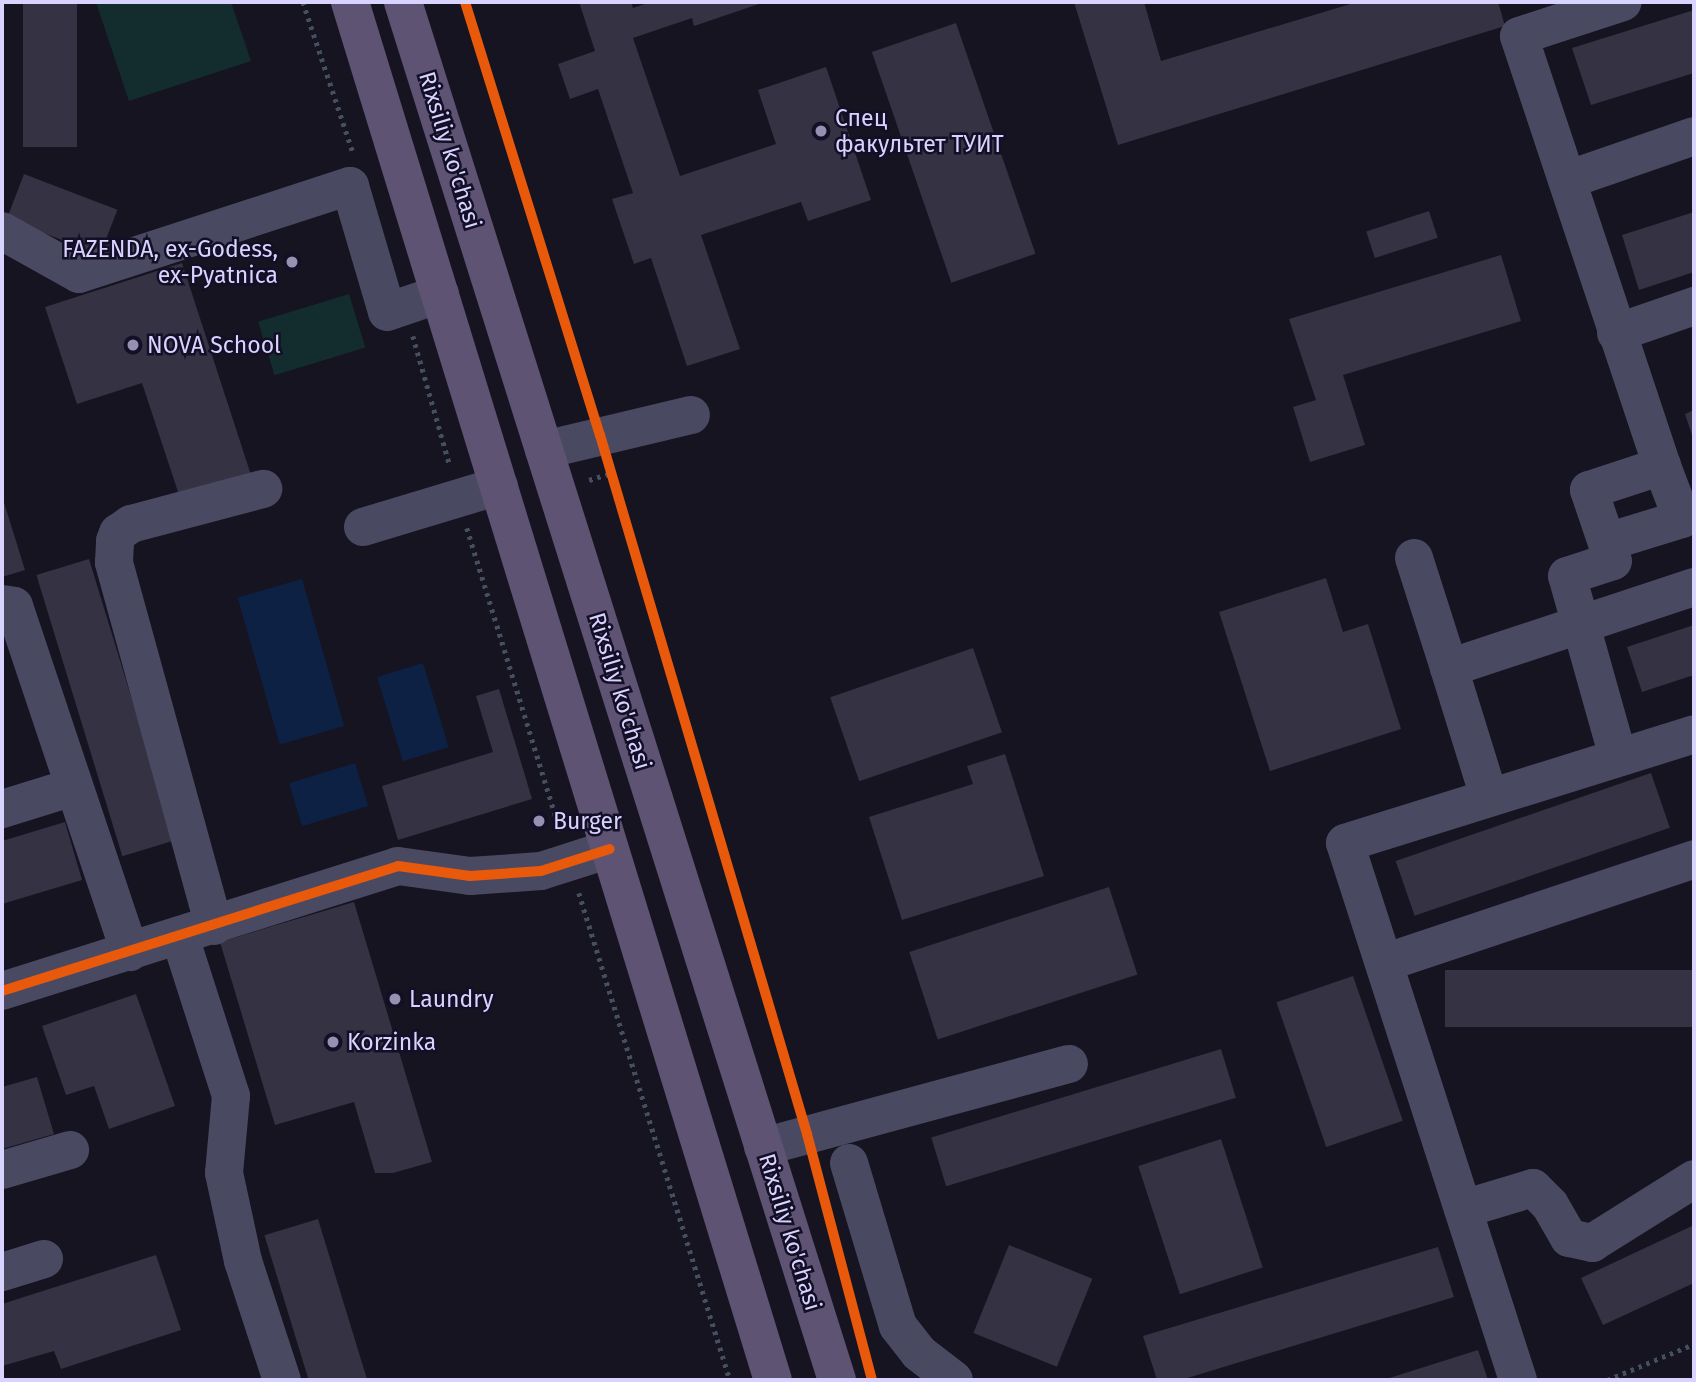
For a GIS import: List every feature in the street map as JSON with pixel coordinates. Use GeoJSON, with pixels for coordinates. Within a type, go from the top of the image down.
{"type":"FeatureCollection","features":[{"type":"Feature","properties":{"kind":"main road"},"geometry":{"type":"LineString","coordinates":[[350,2],[362,42],[406,312],[499,486],[773,1380]]}},
{"type":"Feature","properties":{"kind":"main road"},"geometry":{"type":"LineString","coordinates":[[362,42],[366,23],[381,12],[407,14]]}},
{"type":"Feature","properties":{"kind":"main road","name":"Rixsiliy ko'chasi"},"geometry":{"type":"LineString","coordinates":[[407,14],[837,1380]]}},
{"type":"Feature","properties":{"kind":"main road"},"geometry":{"type":"LineString","coordinates":[[572,724],[579,710],[593,699],[610,700],[625,708]]}},
{"type":"Feature","properties":{"kind":"main road"},"geometry":{"type":"LineString","coordinates":[[760,1340],[776,1348],[795,1348],[808,1338],[818,1321]]}},
{"type":"Feature","properties":{"kind":"street"},"geometry":{"type":"LineString","coordinates":[[1606,542],[1682,519],[1616,332],[1519,36],[1623,2]]}},
{"type":"Feature","properties":{"kind":"street"},"geometry":{"type":"LineString","coordinates":[[1567,180],[1694,136]]}},
{"type":"Feature","properties":{"kind":"street"},"geometry":{"type":"LineString","coordinates":[[2,230],[79,274],[350,186],[406,312]]}},
{"type":"Feature","properties":{"kind":"street"},"geometry":{"type":"LineString","coordinates":[[1616,332],[1694,306]]}},
{"type":"Feature","properties":{"kind":"street"},"geometry":{"type":"LineString","coordinates":[[544,450],[691,415]]}},
{"type":"Feature","properties":{"kind":"street"},"geometry":{"type":"LineString","coordinates":[[1618,757],[1579,627],[1567,576],[1613,561],[1589,490],[1662,466]]}},
{"type":"Feature","properties":{"kind":"street"},"geometry":{"type":"LineString","coordinates":[[363,527],[499,486]]}},
{"type":"Feature","properties":{"kind":"street"},"geometry":{"type":"LineString","coordinates":[[263,489],[131,524],[118,533],[114,562],[197,931],[231,1096],[223,1172],[243,1261],[282,1380]]}},
{"type":"Feature","properties":{"kind":"street"},"geometry":{"type":"LineString","coordinates":[[1414,558],[1489,797]]}},
{"type":"Feature","properties":{"kind":"street"},"geometry":{"type":"LineString","coordinates":[[1449,668],[1694,587]]}},
{"type":"Feature","properties":{"kind":"street"},"geometry":{"type":"LineString","coordinates":[[2,604],[14,606],[130,952]]}},
{"type":"Feature","properties":{"kind":"street"},"geometry":{"type":"LineString","coordinates":[[1518,1380],[1345,843],[1694,734]]}},
{"type":"Feature","properties":{"kind":"street"},"geometry":{"type":"LineString","coordinates":[[2,809],[73,787]]}},
{"type":"Feature","properties":{"kind":"street"},"geometry":{"type":"LineString","coordinates":[[2,991],[398,866],[470,876],[541,871],[610,849]]}},
{"type":"Feature","properties":{"kind":"street"},"geometry":{"type":"LineString","coordinates":[[1384,962],[1694,859]]}},
{"type":"Feature","properties":{"kind":"street"},"geometry":{"type":"LineString","coordinates":[[763,1147],[1069,1064]]}},
{"type":"Feature","properties":{"kind":"street"},"geometry":{"type":"LineString","coordinates":[[2,1170],[70,1150]]}},
{"type":"Feature","properties":{"kind":"street"},"geometry":{"type":"LineString","coordinates":[[849,1163],[898,1326],[919,1353],[954,1380]]}},
{"type":"Feature","properties":{"kind":"street"},"geometry":{"type":"LineString","coordinates":[[1463,1209],[1533,1188],[1550,1205],[1569,1238],[1592,1243],[1694,1179]]}},
{"type":"Feature","properties":{"kind":"street"},"geometry":{"type":"LineString","coordinates":[[2,1272],[44,1259]]}},
{"type":"Feature","properties":{"kind":"path"},"geometry":{"type":"LineString","coordinates":[[303,2],[356,161]]}},
{"type":"Feature","properties":{"kind":"path"},"geometry":{"type":"LineString","coordinates":[[465,2],[600,435],[807,1134]]}},
{"type":"Feature","properties":{"kind":"path"},"geometry":{"type":"LineString","coordinates":[[406,312],[459,498],[730,1380]]}},
{"type":"Feature","properties":{"kind":"path"},"geometry":{"type":"LineString","coordinates":[[841,1263],[851,1302]]}},
{"type":"Feature","properties":{"kind":"path"},"geometry":{"type":"LineString","coordinates":[[1607,1380],[1694,1344]]}},
{"type":"Feature","properties":{"kind":"green space"},"geometry":{"type":"Polygon","coordinates":[[[96,2],[231,2],[251,61],[129,101],[96,2]]]}},
{"type":"Feature","properties":{"kind":"green space"},"geometry":{"type":"Polygon","coordinates":[[[349,294],[365,348],[275,375],[258,322],[349,294]]]}},
{"type":"Feature","properties":{"kind":"water"},"geometry":{"type":"Polygon","coordinates":[[[302,579],[344,726],[280,745],[238,597],[302,579]]]}},
{"type":"Feature","properties":{"kind":"water"},"geometry":{"type":"Polygon","coordinates":[[[423,663],[449,747],[403,761],[377,677],[423,663]]]}},
{"type":"Feature","properties":{"kind":"water"},"geometry":{"type":"Polygon","coordinates":[[[355,763],[368,806],[302,826],[289,783],[355,763]]]}},
{"type":"Feature","properties":{"kind":"building"},"geometry":{"type":"Polygon","coordinates":[[[23,2],[77,2],[77,147],[23,147],[23,2]]]}},
{"type":"Feature","properties":{"kind":"building"},"geometry":{"type":"Polygon","coordinates":[[[579,2],[631,2],[633,8],[651,2],[765,2],[694,26],[692,18],[633,38],[680,176],[776,144],[758,90],[826,67],[871,200],[808,221],[801,202],[701,235],[740,349],[687,366],[651,258],[634,264],[612,199],[633,193],[598,89],[570,99],[558,64],[595,51],[579,2]]]}},
{"type":"Feature","properties":{"kind":"building"},"geometry":{"type":"Polygon","coordinates":[[[1074,2],[1144,2],[1161,61],[1357,2],[1498,2],[1505,26],[1118,145],[1074,2]]]}},
{"type":"Feature","properties":{"kind":"building"},"geometry":{"type":"Polygon","coordinates":[[[1694,10],[1694,73],[1591,105],[1572,48],[1694,10]]]}},
{"type":"Feature","properties":{"kind":"building"},"geometry":{"type":"Polygon","coordinates":[[[956,23],[1035,254],[951,283],[872,52],[956,23]]]}},
{"type":"Feature","properties":{"kind":"building"},"geometry":{"type":"Polygon","coordinates":[[[24,174],[117,210],[100,255],[7,219],[24,174]]]}},
{"type":"Feature","properties":{"kind":"building"},"geometry":{"type":"Polygon","coordinates":[[[1429,211],[1438,238],[1375,258],[1366,231],[1429,211]]]}},
{"type":"Feature","properties":{"kind":"building"},"geometry":{"type":"Polygon","coordinates":[[[1694,212],[1694,272],[1639,290],[1622,235],[1694,212]]]}},
{"type":"Feature","properties":{"kind":"building"},"geometry":{"type":"Polygon","coordinates":[[[1501,255],[1521,321],[1343,375],[1365,445],[1310,462],[1293,407],[1316,400],[1289,319],[1501,255]]]}},
{"type":"Feature","properties":{"kind":"building","name":"NOVA School"},"geometry":{"type":"Polygon","coordinates":[[[182,263],[251,475],[180,498],[142,383],[77,404],[45,307],[182,263]]]}},
{"type":"Feature","properties":{"kind":"building"},"geometry":{"type":"Polygon","coordinates":[[[1694,410],[1694,441],[1685,414],[1694,410]]]}},
{"type":"Feature","properties":{"kind":"building"},"geometry":{"type":"Polygon","coordinates":[[[2,496],[25,570],[2,577],[2,496]]]}},
{"type":"Feature","properties":{"kind":"building"},"geometry":{"type":"Polygon","coordinates":[[[89,559],[175,840],[122,856],[36,575],[89,559]]]}},
{"type":"Feature","properties":{"kind":"building"},"geometry":{"type":"Polygon","coordinates":[[[1326,578],[1343,632],[1368,624],[1401,729],[1270,771],[1219,612],[1326,578]]]}},
{"type":"Feature","properties":{"kind":"building"},"geometry":{"type":"Polygon","coordinates":[[[1694,625],[1694,675],[1642,692],[1627,647],[1694,625]]]}},
{"type":"Feature","properties":{"kind":"building"},"geometry":{"type":"Polygon","coordinates":[[[973,648],[1002,732],[859,781],[830,697],[973,648]]]}},
{"type":"Feature","properties":{"kind":"building"},"geometry":{"type":"Polygon","coordinates":[[[499,689],[532,799],[398,840],[382,786],[493,752],[476,696],[499,689]]]}},
{"type":"Feature","properties":{"kind":"building"},"geometry":{"type":"Polygon","coordinates":[[[1005,754],[1044,876],[902,920],[869,817],[973,784],[967,766],[1005,754]]]}},
{"type":"Feature","properties":{"kind":"building"},"geometry":{"type":"Polygon","coordinates":[[[1651,773],[1670,828],[1415,916],[1396,861],[1651,773]]]}},
{"type":"Feature","properties":{"kind":"building"},"geometry":{"type":"Polygon","coordinates":[[[65,822],[82,880],[2,904],[2,841],[65,822]]]}},
{"type":"Feature","properties":{"kind":"building"},"geometry":{"type":"Polygon","coordinates":[[[1109,887],[1137,974],[938,1039],[909,952],[1109,887]]]}},
{"type":"Feature","properties":{"kind":"building"},"geometry":{"type":"Polygon","coordinates":[[[354,902],[432,1162],[393,1173],[375,1173],[354,1102],[275,1125],[220,942],[354,902]]]}},
{"type":"Feature","properties":{"kind":"building"},"geometry":{"type":"Polygon","coordinates":[[[1445,970],[1694,970],[1694,1027],[1445,1027],[1445,970]]]}},
{"type":"Feature","properties":{"kind":"building"},"geometry":{"type":"Polygon","coordinates":[[[1353,976],[1403,1121],[1326,1147],[1276,1002],[1353,976]]]}},
{"type":"Feature","properties":{"kind":"building"},"geometry":{"type":"Polygon","coordinates":[[[136,994],[175,1106],[109,1129],[94,1086],[66,1095],[42,1026],[136,994]]]}},
{"type":"Feature","properties":{"kind":"building"},"geometry":{"type":"Polygon","coordinates":[[[1221,1049],[1236,1098],[946,1186],[931,1138],[1221,1049]]]}},
{"type":"Feature","properties":{"kind":"building"},"geometry":{"type":"Polygon","coordinates":[[[37,1077],[54,1134],[2,1149],[2,1087],[37,1077]]]}},
{"type":"Feature","properties":{"kind":"building"},"geometry":{"type":"Polygon","coordinates":[[[1221,1139],[1263,1267],[1180,1294],[1138,1166],[1221,1139]]]}},
{"type":"Feature","properties":{"kind":"building"},"geometry":{"type":"Polygon","coordinates":[[[318,1219],[367,1380],[309,1380],[264,1235],[318,1219]]]}},
{"type":"Feature","properties":{"kind":"building"},"geometry":{"type":"Polygon","coordinates":[[[1694,1225],[1694,1283],[1603,1325],[1581,1278],[1694,1225]]]}},
{"type":"Feature","properties":{"kind":"building"},"geometry":{"type":"Polygon","coordinates":[[[1009,1245],[1092,1279],[1057,1367],[973,1333],[1009,1245]]]}},
{"type":"Feature","properties":{"kind":"building"},"geometry":{"type":"Polygon","coordinates":[[[1438,1247],[1454,1297],[1181,1380],[1157,1380],[1143,1336],[1438,1247]]]}},
{"type":"Feature","properties":{"kind":"building"},"geometry":{"type":"Polygon","coordinates":[[[156,1255],[181,1330],[61,1369],[54,1351],[2,1366],[2,1304],[156,1255]]]}},
{"type":"Feature","properties":{"kind":"building"},"geometry":{"type":"Polygon","coordinates":[[[1478,1350],[1488,1380],[1383,1380],[1478,1350]]]}},
{"type":"Feature","properties":{"kind":"cycle path"},"geometry":{"type":"LineString","coordinates":[[465,2],[600,435],[807,1134],[872,1380]]}},
{"type":"Feature","properties":{"kind":"cycle path"},"geometry":{"type":"LineString","coordinates":[[2,991],[398,866],[470,876],[541,871],[610,849]]}},
{"type":"Feature","properties":{"kind":"place","name":"Спец факультет ТУИТ"},"geometry":{"type":"Point","coordinates":[821,131]}},
{"type":"Feature","properties":{"kind":"place","name":"FAZENDA, ex-Godess, ex-Pyatnica"},"geometry":{"type":"Point","coordinates":[292,262]}},
{"type":"Feature","properties":{"kind":"place","name":"NOVA School"},"geometry":{"type":"Point","coordinates":[133,345]}},
{"type":"Feature","properties":{"kind":"place","name":"Burger"},"geometry":{"type":"Point","coordinates":[539,821]}},
{"type":"Feature","properties":{"kind":"place","name":"Laundry"},"geometry":{"type":"Point","coordinates":[395,999]}},
{"type":"Feature","properties":{"kind":"place","name":"Korzinka"},"geometry":{"type":"Point","coordinates":[333,1042]}}]}
